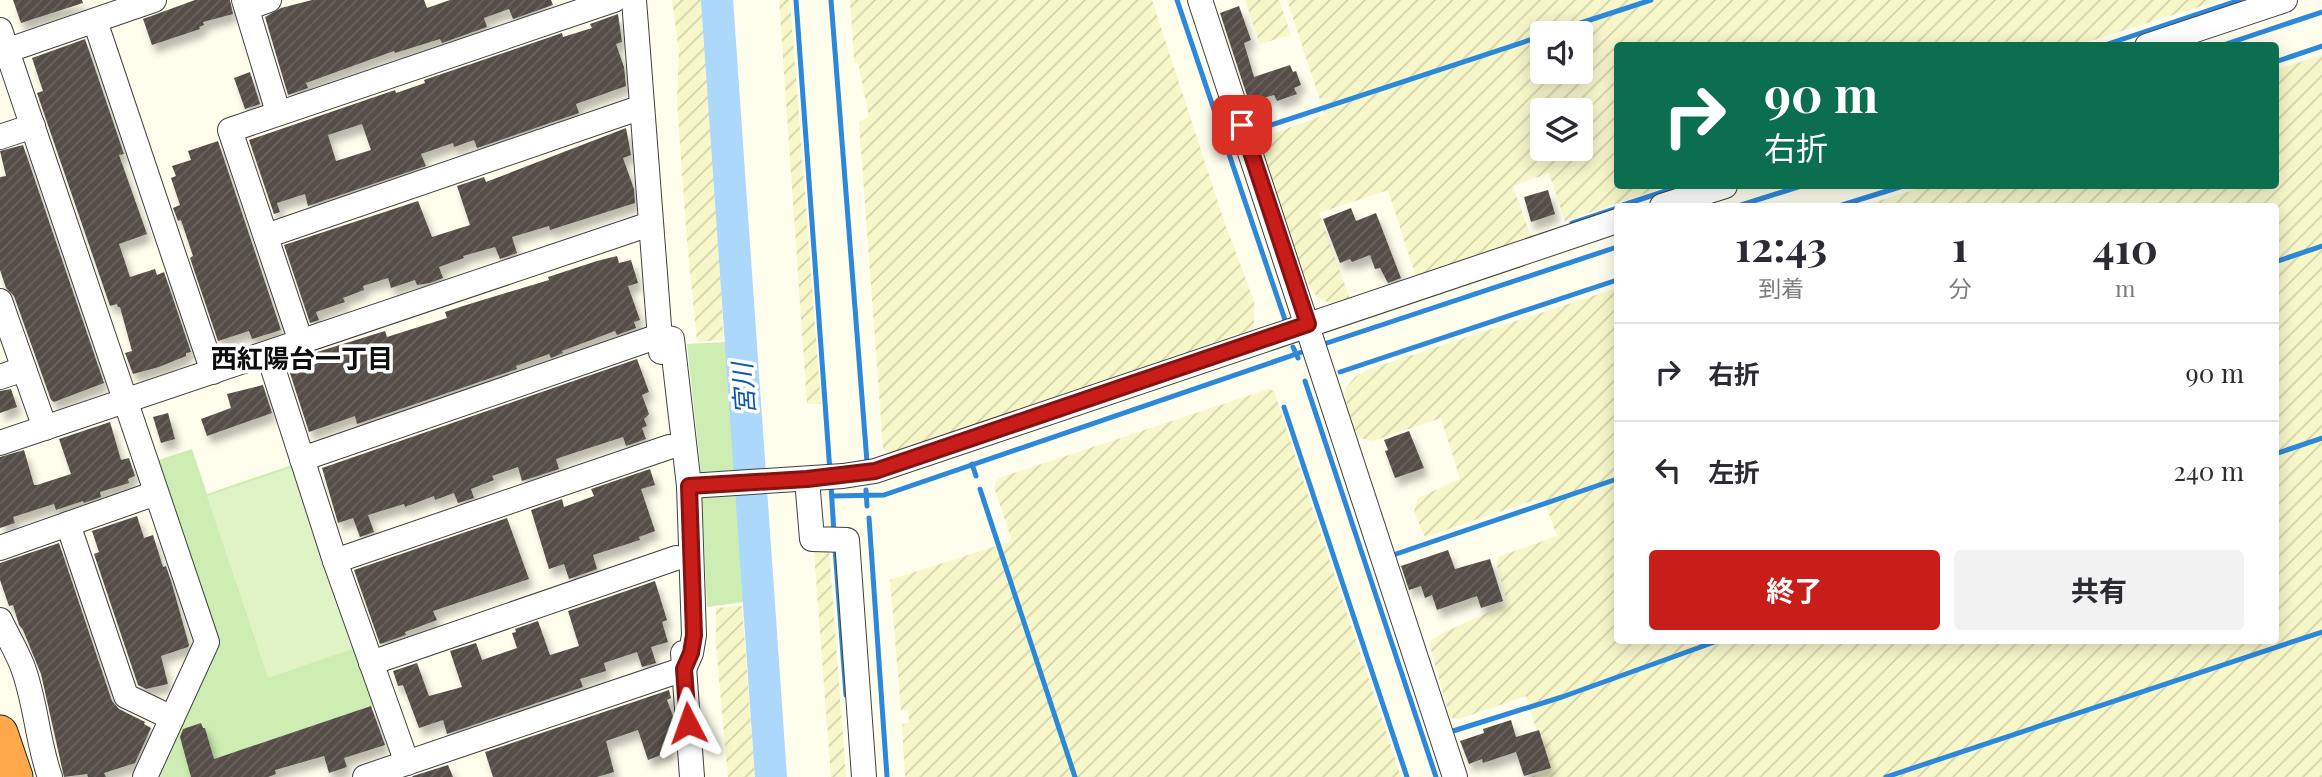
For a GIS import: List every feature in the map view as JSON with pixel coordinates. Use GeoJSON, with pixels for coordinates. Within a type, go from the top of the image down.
{"type":"FeatureCollection","features":[{"type":"Feature","properties":{"kind":"highway"},"geometry":{"type":"LineString","coordinates":[[0,733],[15,777]]}},
{"type":"Feature","properties":{"kind":"street"},"geometry":{"type":"LineString","coordinates":[[145,777],[207,642],[33,126],[2,44],[95,21],[154,0]]}},
{"type":"Feature","properties":{"kind":"street"},"geometry":{"type":"LineString","coordinates":[[301,342],[230,130],[614,0]]}},
{"type":"Feature","properties":{"kind":"street"},"geometry":{"type":"LineString","coordinates":[[634,0],[669,447],[691,777]]}},
{"type":"Feature","properties":{"kind":"street"},"geometry":{"type":"LineString","coordinates":[[1200,0],[1455,777]]}},
{"type":"Feature","properties":{"kind":"street"},"geometry":{"type":"LineString","coordinates":[[2159,42],[2285,0]]}},
{"type":"Feature","properties":{"kind":"street"},"geometry":{"type":"LineString","coordinates":[[253,3],[247,17],[278,112]]}},
{"type":"Feature","properties":{"kind":"street"},"geometry":{"type":"LineString","coordinates":[[95,21],[213,372]]}},
{"type":"Feature","properties":{"kind":"street"},"geometry":{"type":"LineString","coordinates":[[265,236],[642,107]]}},
{"type":"Feature","properties":{"kind":"street"},"geometry":{"type":"LineString","coordinates":[[0,138],[33,126]]}},
{"type":"Feature","properties":{"kind":"street"},"geometry":{"type":"LineString","coordinates":[[1672,203],[1716,189]]}},
{"type":"Feature","properties":{"kind":"street"},"geometry":{"type":"LineString","coordinates":[[693,486],[819,478],[875,471],[1313,339],[1614,223]]}},
{"type":"Feature","properties":{"kind":"street"},"geometry":{"type":"LineString","coordinates":[[0,443],[650,224]]}},
{"type":"Feature","properties":{"kind":"street"},"geometry":{"type":"LineString","coordinates":[[0,301],[45,428]]}},
{"type":"Feature","properties":{"kind":"street"},"geometry":{"type":"LineString","coordinates":[[302,460],[659,336],[672,339],[693,486],[694,635],[691,653],[684,669],[365,777]]}},
{"type":"Feature","properties":{"kind":"street"},"geometry":{"type":"LineString","coordinates":[[268,353],[335,561],[407,763]]}},
{"type":"Feature","properties":{"kind":"street"},"geometry":{"type":"LineString","coordinates":[[0,377],[24,369]]}},
{"type":"Feature","properties":{"kind":"street"},"geometry":{"type":"LineString","coordinates":[[335,561],[669,447]]}},
{"type":"Feature","properties":{"kind":"street"},"geometry":{"type":"LineString","coordinates":[[819,478],[812,540],[848,540],[864,777]]}},
{"type":"Feature","properties":{"kind":"street"},"geometry":{"type":"LineString","coordinates":[[0,548],[156,494]]}},
{"type":"Feature","properties":{"kind":"street"},"geometry":{"type":"LineString","coordinates":[[68,524],[126,696],[172,718]]}},
{"type":"Feature","properties":{"kind":"street"},"geometry":{"type":"LineString","coordinates":[[371,663],[676,558]]}},
{"type":"Feature","properties":{"kind":"street"},"geometry":{"type":"LineString","coordinates":[[0,620],[23,666],[34,709],[41,754],[50,777]]}},
{"type":"Feature","properties":{"kind":"green space"},"geometry":{"type":"Polygon","coordinates":[[[672,0],[702,0],[720,231],[723,340],[697,342],[677,102],[679,52],[672,0]]]}},
{"type":"Feature","properties":{"kind":"green space"},"geometry":{"type":"Polygon","coordinates":[[[779,0],[790,0],[821,404],[807,404],[779,0]]]}},
{"type":"Feature","properties":{"kind":"green space"},"geometry":{"type":"Polygon","coordinates":[[[850,0],[1152,0],[1224,221],[1254,301],[1254,327],[1245,333],[890,453],[883,448],[859,122],[869,117],[859,67],[854,59],[850,0]]]}},
{"type":"Feature","properties":{"kind":"green space"},"geometry":{"type":"Polygon","coordinates":[[[1245,0],[1279,0],[1291,35],[1260,44],[1245,0]]]}},
{"type":"Feature","properties":{"kind":"green space"},"geometry":{"type":"Polygon","coordinates":[[[1287,0],[2221,0],[2087,42],[1614,42],[1614,189],[1658,189],[1565,221],[1549,173],[1513,186],[1531,237],[1519,241],[1519,246],[1416,277],[1388,190],[1319,213],[1350,299],[1331,304],[1317,297],[1304,277],[1260,142],[1261,138],[1325,115],[1287,0]]]}},
{"type":"Feature","properties":{"kind":"green space"},"geometry":{"type":"Polygon","coordinates":[[[2322,55],[2322,777],[1530,777],[1549,771],[1526,696],[1459,719],[1449,715],[1430,646],[1432,640],[1507,604],[1497,565],[1498,557],[1557,536],[1543,497],[1425,537],[1414,512],[1418,498],[1460,479],[1441,418],[1373,441],[1364,439],[1358,437],[1354,429],[1345,399],[1345,389],[1355,377],[1367,370],[1614,289],[1614,644],[2279,644],[2279,203],[1872,203],[1917,189],[2279,189],[2279,69],[2322,55]]]}},
{"type":"Feature","properties":{"kind":"green space"},"geometry":{"type":"Polygon","coordinates":[[[726,342],[744,602],[707,607],[701,473],[687,344],[726,342]]]}},
{"type":"Feature","properties":{"kind":"green space"},"geometry":{"type":"Polygon","coordinates":[[[1269,389],[1274,391],[1401,777],[905,777],[902,725],[909,722],[908,709],[901,711],[890,580],[1012,541],[994,487],[996,481],[1002,477],[1269,389]]]}},
{"type":"Feature","properties":{"kind":"green space"},"geometry":{"type":"Polygon","coordinates":[[[192,449],[207,494],[298,463],[380,704],[189,767],[192,777],[152,777],[216,647],[152,462],[192,449]]]}},
{"type":"Feature","properties":{"kind":"green space"},"geometry":{"type":"Polygon","coordinates":[[[296,466],[358,647],[268,678],[207,496],[296,466]]]}},
{"type":"Feature","properties":{"kind":"green space"},"geometry":{"type":"Polygon","coordinates":[[[829,549],[846,777],[831,777],[814,552],[829,549]]]}},
{"type":"Feature","properties":{"kind":"green space"},"geometry":{"type":"Polygon","coordinates":[[[742,606],[755,777],[728,777],[716,646],[716,608],[742,606]]]}},
{"type":"Feature","properties":{"kind":"building"},"geometry":{"type":"Polygon","coordinates":[[[13,0],[82,0],[83,3],[21,23],[13,0]]]}},
{"type":"Feature","properties":{"kind":"building"},"geometry":{"type":"Polygon","coordinates":[[[195,0],[230,0],[233,14],[203,22],[204,25],[199,27],[200,29],[152,45],[143,19],[195,0]]]}},
{"type":"Feature","properties":{"kind":"building"},"geometry":{"type":"Polygon","coordinates":[[[312,0],[424,0],[427,8],[450,0],[551,0],[553,5],[513,19],[509,9],[484,18],[487,27],[442,43],[440,39],[395,53],[394,51],[306,83],[308,88],[288,95],[265,17],[281,8],[312,0]]]}},
{"type":"Feature","properties":{"kind":"building"},"geometry":{"type":"Polygon","coordinates":[[[1239,6],[1251,40],[1244,43],[1254,77],[1290,65],[1293,72],[1296,71],[1301,85],[1294,88],[1297,94],[1277,101],[1274,95],[1249,102],[1220,13],[1239,6]]]}},
{"type":"Feature","properties":{"kind":"building"},"geometry":{"type":"Polygon","coordinates":[[[618,14],[622,42],[616,44],[624,67],[626,86],[576,104],[579,113],[477,148],[474,140],[454,147],[453,143],[421,154],[426,166],[308,206],[305,194],[277,203],[280,212],[274,214],[249,140],[395,90],[396,93],[425,83],[424,80],[562,33],[563,37],[592,28],[590,24],[618,14]],[[362,124],[328,135],[336,161],[371,150],[362,124]]]}},
{"type":"Feature","properties":{"kind":"building"},"geometry":{"type":"Polygon","coordinates":[[[85,39],[124,154],[119,155],[147,234],[119,244],[130,277],[155,269],[157,275],[164,272],[191,352],[159,367],[133,374],[125,353],[132,351],[120,307],[117,304],[110,306],[37,93],[43,91],[32,58],[85,39]]]}},
{"type":"Feature","properties":{"kind":"building"},"geometry":{"type":"Polygon","coordinates":[[[250,72],[260,104],[245,109],[234,78],[250,72]]]}},
{"type":"Feature","properties":{"kind":"building"},"geometry":{"type":"Polygon","coordinates":[[[626,128],[631,155],[623,158],[634,189],[635,203],[550,230],[549,226],[512,237],[517,253],[500,259],[495,247],[463,256],[464,258],[439,267],[443,278],[430,283],[417,285],[415,280],[391,288],[388,278],[363,286],[364,290],[343,298],[345,302],[316,312],[319,320],[310,323],[284,245],[418,201],[432,237],[470,225],[457,186],[484,177],[486,182],[626,128]]]}},
{"type":"Feature","properties":{"kind":"building"},"geometry":{"type":"Polygon","coordinates":[[[218,141],[281,330],[252,339],[249,331],[218,341],[190,258],[193,256],[181,220],[178,221],[173,208],[180,205],[171,178],[176,176],[172,166],[191,160],[188,151],[218,141]]]}},
{"type":"Feature","properties":{"kind":"building"},"geometry":{"type":"Polygon","coordinates":[[[23,145],[104,383],[54,402],[51,400],[14,296],[6,288],[0,270],[0,177],[6,176],[0,151],[23,145]]]}},
{"type":"Feature","properties":{"kind":"building"},"geometry":{"type":"Polygon","coordinates":[[[1548,190],[1555,214],[1531,222],[1524,197],[1548,190]]]}},
{"type":"Feature","properties":{"kind":"building"},"geometry":{"type":"Polygon","coordinates":[[[1351,208],[1356,221],[1376,213],[1401,278],[1388,283],[1380,268],[1375,269],[1370,255],[1352,262],[1350,259],[1340,263],[1323,219],[1351,208]]]}},
{"type":"Feature","properties":{"kind":"building"},"geometry":{"type":"Polygon","coordinates":[[[617,256],[619,263],[631,260],[638,283],[628,286],[640,320],[634,322],[636,328],[617,335],[615,331],[562,351],[563,353],[551,358],[549,354],[516,366],[517,369],[357,424],[355,416],[309,432],[290,373],[318,363],[317,360],[320,359],[317,352],[385,331],[387,337],[447,318],[445,312],[617,256]]]}},
{"type":"Feature","properties":{"kind":"building"},"geometry":{"type":"Polygon","coordinates":[[[637,359],[649,392],[642,395],[649,414],[644,419],[647,426],[642,428],[646,439],[626,446],[623,437],[556,459],[559,469],[522,481],[518,467],[492,476],[494,480],[471,489],[474,498],[458,503],[454,493],[368,515],[374,532],[360,537],[353,518],[338,523],[322,468],[637,359]]]}},
{"type":"Feature","properties":{"kind":"building"},"geometry":{"type":"Polygon","coordinates":[[[263,385],[272,413],[207,436],[201,419],[231,408],[227,394],[263,385]]]}},
{"type":"Feature","properties":{"kind":"building"},"geometry":{"type":"Polygon","coordinates":[[[11,389],[17,407],[0,413],[0,391],[11,389]]]}},
{"type":"Feature","properties":{"kind":"building"},"geometry":{"type":"Polygon","coordinates":[[[168,413],[175,439],[161,443],[153,417],[168,413]]]}},
{"type":"Feature","properties":{"kind":"building"},"geometry":{"type":"Polygon","coordinates":[[[110,422],[121,460],[129,458],[135,476],[128,479],[129,483],[100,492],[101,497],[84,503],[83,501],[56,510],[54,504],[13,517],[15,523],[0,528],[0,457],[24,450],[34,485],[37,485],[71,474],[59,439],[110,422]]]}},
{"type":"Feature","properties":{"kind":"building"},"geometry":{"type":"Polygon","coordinates":[[[1409,431],[1424,468],[1395,478],[1384,440],[1409,431]]]}},
{"type":"Feature","properties":{"kind":"building"},"geometry":{"type":"Polygon","coordinates":[[[650,469],[655,485],[641,489],[655,531],[639,537],[640,540],[593,555],[597,569],[569,579],[564,564],[549,569],[531,510],[562,499],[564,507],[594,496],[591,489],[650,469]]]}},
{"type":"Feature","properties":{"kind":"building"},"geometry":{"type":"Polygon","coordinates":[[[137,516],[144,538],[153,535],[163,567],[166,566],[189,645],[161,656],[168,684],[146,689],[138,685],[94,554],[99,552],[92,531],[137,516]]]}},
{"type":"Feature","properties":{"kind":"building"},"geometry":{"type":"Polygon","coordinates":[[[507,518],[529,579],[433,611],[437,620],[380,644],[354,570],[507,518]]]}},
{"type":"Feature","properties":{"kind":"building"},"geometry":{"type":"Polygon","coordinates":[[[59,543],[112,701],[119,709],[151,728],[135,763],[104,773],[106,777],[88,777],[87,774],[64,777],[41,674],[13,605],[9,606],[0,580],[0,563],[59,543]]]}},
{"type":"Feature","properties":{"kind":"building"},"geometry":{"type":"Polygon","coordinates":[[[1448,550],[1455,569],[1490,559],[1503,601],[1481,608],[1477,596],[1437,610],[1432,595],[1425,598],[1421,586],[1409,590],[1401,566],[1448,550]]]}},
{"type":"Feature","properties":{"kind":"building"},"geometry":{"type":"Polygon","coordinates":[[[655,581],[667,620],[662,622],[668,642],[651,647],[656,663],[642,667],[637,652],[604,663],[606,671],[580,679],[583,687],[447,734],[443,720],[419,728],[403,685],[398,686],[393,671],[417,663],[429,696],[462,687],[450,651],[476,643],[482,660],[517,648],[512,633],[516,632],[515,629],[538,621],[550,655],[579,646],[568,611],[655,581]]]}},
{"type":"Feature","properties":{"kind":"building"},"geometry":{"type":"Polygon","coordinates":[[[669,690],[671,698],[667,700],[673,716],[674,735],[666,736],[671,751],[648,760],[638,730],[606,741],[614,772],[597,777],[493,777],[485,752],[669,690]]]}},
{"type":"Feature","properties":{"kind":"building"},"geometry":{"type":"Polygon","coordinates":[[[371,706],[385,745],[344,758],[347,767],[329,773],[324,756],[275,770],[276,774],[268,777],[191,777],[180,737],[183,729],[201,723],[214,759],[371,706]]]}},
{"type":"Feature","properties":{"kind":"building"},"geometry":{"type":"Polygon","coordinates":[[[1511,720],[1516,737],[1539,730],[1551,768],[1524,776],[1516,752],[1483,763],[1482,759],[1469,764],[1460,741],[1484,733],[1483,729],[1511,720]]]}},
{"type":"Feature","properties":{"kind":"building"},"geometry":{"type":"Polygon","coordinates":[[[448,765],[453,777],[412,777],[413,776],[448,765]]]}},
{"type":"Feature","properties":{"kind":"waterway","name":"宮川"},"geometry":{"type":"LineString","coordinates":[[717,0],[771,777]]}},
{"type":"Feature","properties":{"kind":"waterway"},"geometry":{"type":"LineString","coordinates":[[796,0],[830,472]]}},
{"type":"Feature","properties":{"kind":"waterway"},"geometry":{"type":"LineString","coordinates":[[831,0],[867,462]]}},
{"type":"Feature","properties":{"kind":"waterway"},"geometry":{"type":"LineString","coordinates":[[1177,0],[1285,320]]}},
{"type":"Feature","properties":{"kind":"waterway"},"geometry":{"type":"LineString","coordinates":[[1587,21],[1651,0]]}},
{"type":"Feature","properties":{"kind":"waterway"},"geometry":{"type":"LineString","coordinates":[[2114,42],[2240,0]]}},
{"type":"Feature","properties":{"kind":"waterway"},"geometry":{"type":"LineString","coordinates":[[2232,42],[2322,12]]}},
{"type":"Feature","properties":{"kind":"waterway"},"geometry":{"type":"LineString","coordinates":[[1256,130],[1530,40]]}},
{"type":"Feature","properties":{"kind":"waterway"},"geometry":{"type":"LineString","coordinates":[[2279,61],[2322,46]]}},
{"type":"Feature","properties":{"kind":"waterway"},"geometry":{"type":"LineString","coordinates":[[1629,203],[1672,189]]}},
{"type":"Feature","properties":{"kind":"waterway"},"geometry":{"type":"LineString","coordinates":[[1747,203],[1792,189]]}},
{"type":"Feature","properties":{"kind":"waterway"},"geometry":{"type":"LineString","coordinates":[[1849,203],[1893,189]]}},
{"type":"Feature","properties":{"kind":"waterway"},"geometry":{"type":"LineString","coordinates":[[1572,223],[1614,209]]}},
{"type":"Feature","properties":{"kind":"waterway"},"geometry":{"type":"LineString","coordinates":[[2279,261],[2322,246]]}},
{"type":"Feature","properties":{"kind":"waterway"},"geometry":{"type":"LineString","coordinates":[[1321,345],[1614,248]]}},
{"type":"Feature","properties":{"kind":"waterway"},"geometry":{"type":"LineString","coordinates":[[1340,372],[1614,281]]}},
{"type":"Feature","properties":{"kind":"waterway"},"geometry":{"type":"LineString","coordinates":[[1293,347],[1298,358]]}},
{"type":"Feature","properties":{"kind":"waterway"},"geometry":{"type":"LineString","coordinates":[[832,496],[884,495],[1308,350]]}},
{"type":"Feature","properties":{"kind":"waterway"},"geometry":{"type":"LineString","coordinates":[[1305,381],[1436,777]]}},
{"type":"Feature","properties":{"kind":"waterway"},"geometry":{"type":"LineString","coordinates":[[1284,407],[1407,777]]}},
{"type":"Feature","properties":{"kind":"waterway"},"geometry":{"type":"LineString","coordinates":[[2279,453],[2322,438]]}},
{"type":"Feature","properties":{"kind":"waterway"},"geometry":{"type":"LineString","coordinates":[[972,464],[976,476]]}},
{"type":"Feature","properties":{"kind":"waterway"},"geometry":{"type":"LineString","coordinates":[[1396,554],[1614,480]]}},
{"type":"Feature","properties":{"kind":"waterway"},"geometry":{"type":"LineString","coordinates":[[831,485],[834,534]]}},
{"type":"Feature","properties":{"kind":"waterway"},"geometry":{"type":"LineString","coordinates":[[980,489],[1075,777]]}},
{"type":"Feature","properties":{"kind":"waterway"},"geometry":{"type":"LineString","coordinates":[[866,490],[867,506]]}},
{"type":"Feature","properties":{"kind":"waterway"},"geometry":{"type":"LineString","coordinates":[[869,518],[887,777]]}},
{"type":"Feature","properties":{"kind":"waterway"},"geometry":{"type":"LineString","coordinates":[[835,548],[846,695]]}},
{"type":"Feature","properties":{"kind":"waterway"},"geometry":{"type":"LineString","coordinates":[[1886,777],[2322,632]]}},
{"type":"Feature","properties":{"kind":"waterway"},"geometry":{"type":"LineString","coordinates":[[1453,731],[1562,697],[1709,644]]}},
{"type":"Feature","properties":{"kind":"district","name":"西紅陽台一丁目"},"geometry":{"type":"Point","coordinates":[302,359]}},
{"type":"Feature","properties":{"kind":"route"},"geometry":{"type":"LineString","coordinates":[[688,723],[684,669],[691,653],[694,635],[689,486],[807,479],[875,471],[1308,324],[1242,125]]}}]}
